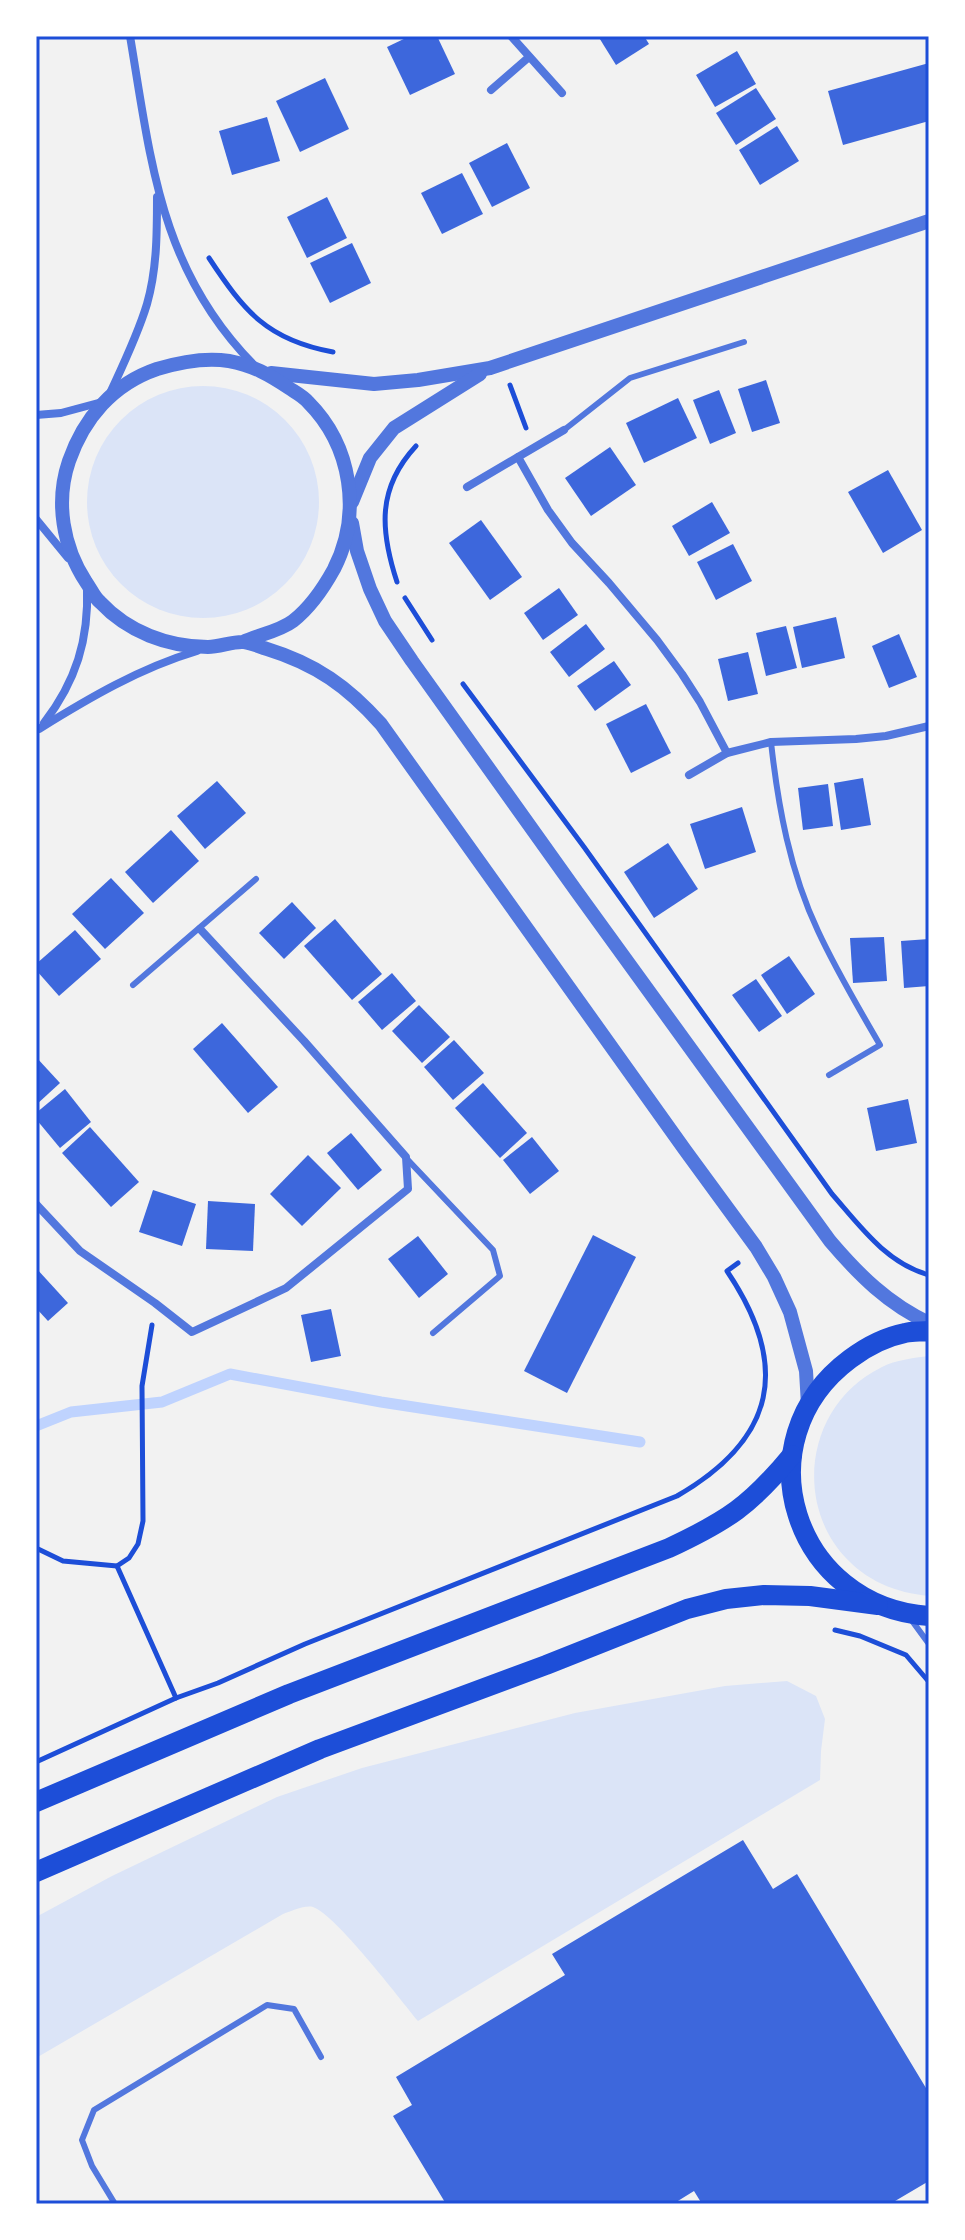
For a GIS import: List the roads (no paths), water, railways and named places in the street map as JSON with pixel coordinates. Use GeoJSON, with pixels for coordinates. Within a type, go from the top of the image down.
{"type":"FeatureCollection","features":[{"type":"Feature","properties":{"kind":"main road"},"geometry":{"type":"LineString","coordinates":[[878,1605],[846,1586],[820,1560],[802,1528],[792,1492],[792,1455],[797,1429],[808,1405],[833,1371],[866,1347],[905,1333],[929,1331]]}},
{"type":"Feature","properties":{"kind":"main road"},"geometry":{"type":"LineString","coordinates":[[36,1802],[289,1694],[669,1548],[725,1521],[748,1504],[792,1455]]}},
{"type":"Feature","properties":{"kind":"main road"},"geometry":{"type":"LineString","coordinates":[[36,1872],[320,1749],[687,1609],[726,1599],[764,1595],[810,1596],[929,1616]]}},
{"type":"Feature","properties":{"kind":"street"},"geometry":{"type":"LineString","coordinates":[[130,36],[157,189],[169,230],[196,289],[235,345],[263,371],[308,401],[333,435],[348,473],[357,551],[385,621],[830,1241],[880,1294],[929,1323]]}},
{"type":"Feature","properties":{"kind":"street"},"geometry":{"type":"LineString","coordinates":[[511,36],[562,93]]}},
{"type":"Feature","properties":{"kind":"street"},"geometry":{"type":"LineString","coordinates":[[491,90],[529,57]]}},
{"type":"Feature","properties":{"kind":"street"},"geometry":{"type":"LineString","coordinates":[[74,565],[62,522],[64,477],[78,436],[106,400],[148,303],[155,259],[157,189]]}},
{"type":"Feature","properties":{"kind":"street"},"geometry":{"type":"LineString","coordinates":[[36,415],[61,413],[106,400],[141,375],[183,361],[228,361],[263,371],[374,384],[496,366],[929,221]]}},
{"type":"Feature","properties":{"kind":"street"},"geometry":{"type":"LineString","coordinates":[[38,731],[71,709],[148,669],[209,647],[243,642],[291,622],[322,592],[341,554],[350,510],[370,458],[394,428],[496,366]]}},
{"type":"Feature","properties":{"kind":"street"},"geometry":{"type":"LineString","coordinates":[[467,487],[564,430]]}},
{"type":"Feature","properties":{"kind":"street"},"geometry":{"type":"LineString","coordinates":[[518,457],[548,510],[572,543],[657,640],[682,674],[727,753]]}},
{"type":"Feature","properties":{"kind":"street"},"geometry":{"type":"LineString","coordinates":[[36,519],[74,565],[99,602],[133,629],[167,643],[209,647]]}},
{"type":"Feature","properties":{"kind":"street"},"geometry":{"type":"LineString","coordinates":[[38,731],[74,676],[85,627],[86,582]]}},
{"type":"Feature","properties":{"kind":"street"},"geometry":{"type":"LineString","coordinates":[[243,642],[294,659],[324,674],[361,701],[381,724],[756,1247],[774,1277],[794,1325],[806,1371],[808,1405]]}},
{"type":"Feature","properties":{"kind":"street"},"geometry":{"type":"LineString","coordinates":[[689,775],[727,753],[771,742],[886,736],[929,726]]}},
{"type":"Feature","properties":{"kind":"street"},"geometry":{"type":"LineString","coordinates":[[36,1204],[80,1251],[192,1332],[286,1288],[408,1189],[406,1157],[200,929]]}},
{"type":"Feature","properties":{"kind":"lane"},"geometry":{"type":"LineString","coordinates":[[564,430],[630,378],[744,342]]}},
{"type":"Feature","properties":{"kind":"lane"},"geometry":{"type":"LineString","coordinates":[[771,742],[776,790],[799,886],[817,930],[880,1045],[829,1075]]}},
{"type":"Feature","properties":{"kind":"lane"},"geometry":{"type":"LineString","coordinates":[[133,985],[256,879]]}},
{"type":"Feature","properties":{"kind":"lane"},"geometry":{"type":"LineString","coordinates":[[406,1157],[493,1250],[500,1276],[433,1333]]}},
{"type":"Feature","properties":{"kind":"lane"},"geometry":{"type":"LineString","coordinates":[[907,1614],[929,1644]]}},
{"type":"Feature","properties":{"kind":"lane"},"geometry":{"type":"LineString","coordinates":[[115,2204],[92,2166],[82,2140],[94,2110],[267,2005],[294,2009],[321,2057]]}},
{"type":"Feature","properties":{"kind":"waterway"},"geometry":{"type":"LineString","coordinates":[[36,1426],[71,1412],[162,1402],[230,1374],[381,1402],[640,1442]]}}]}
